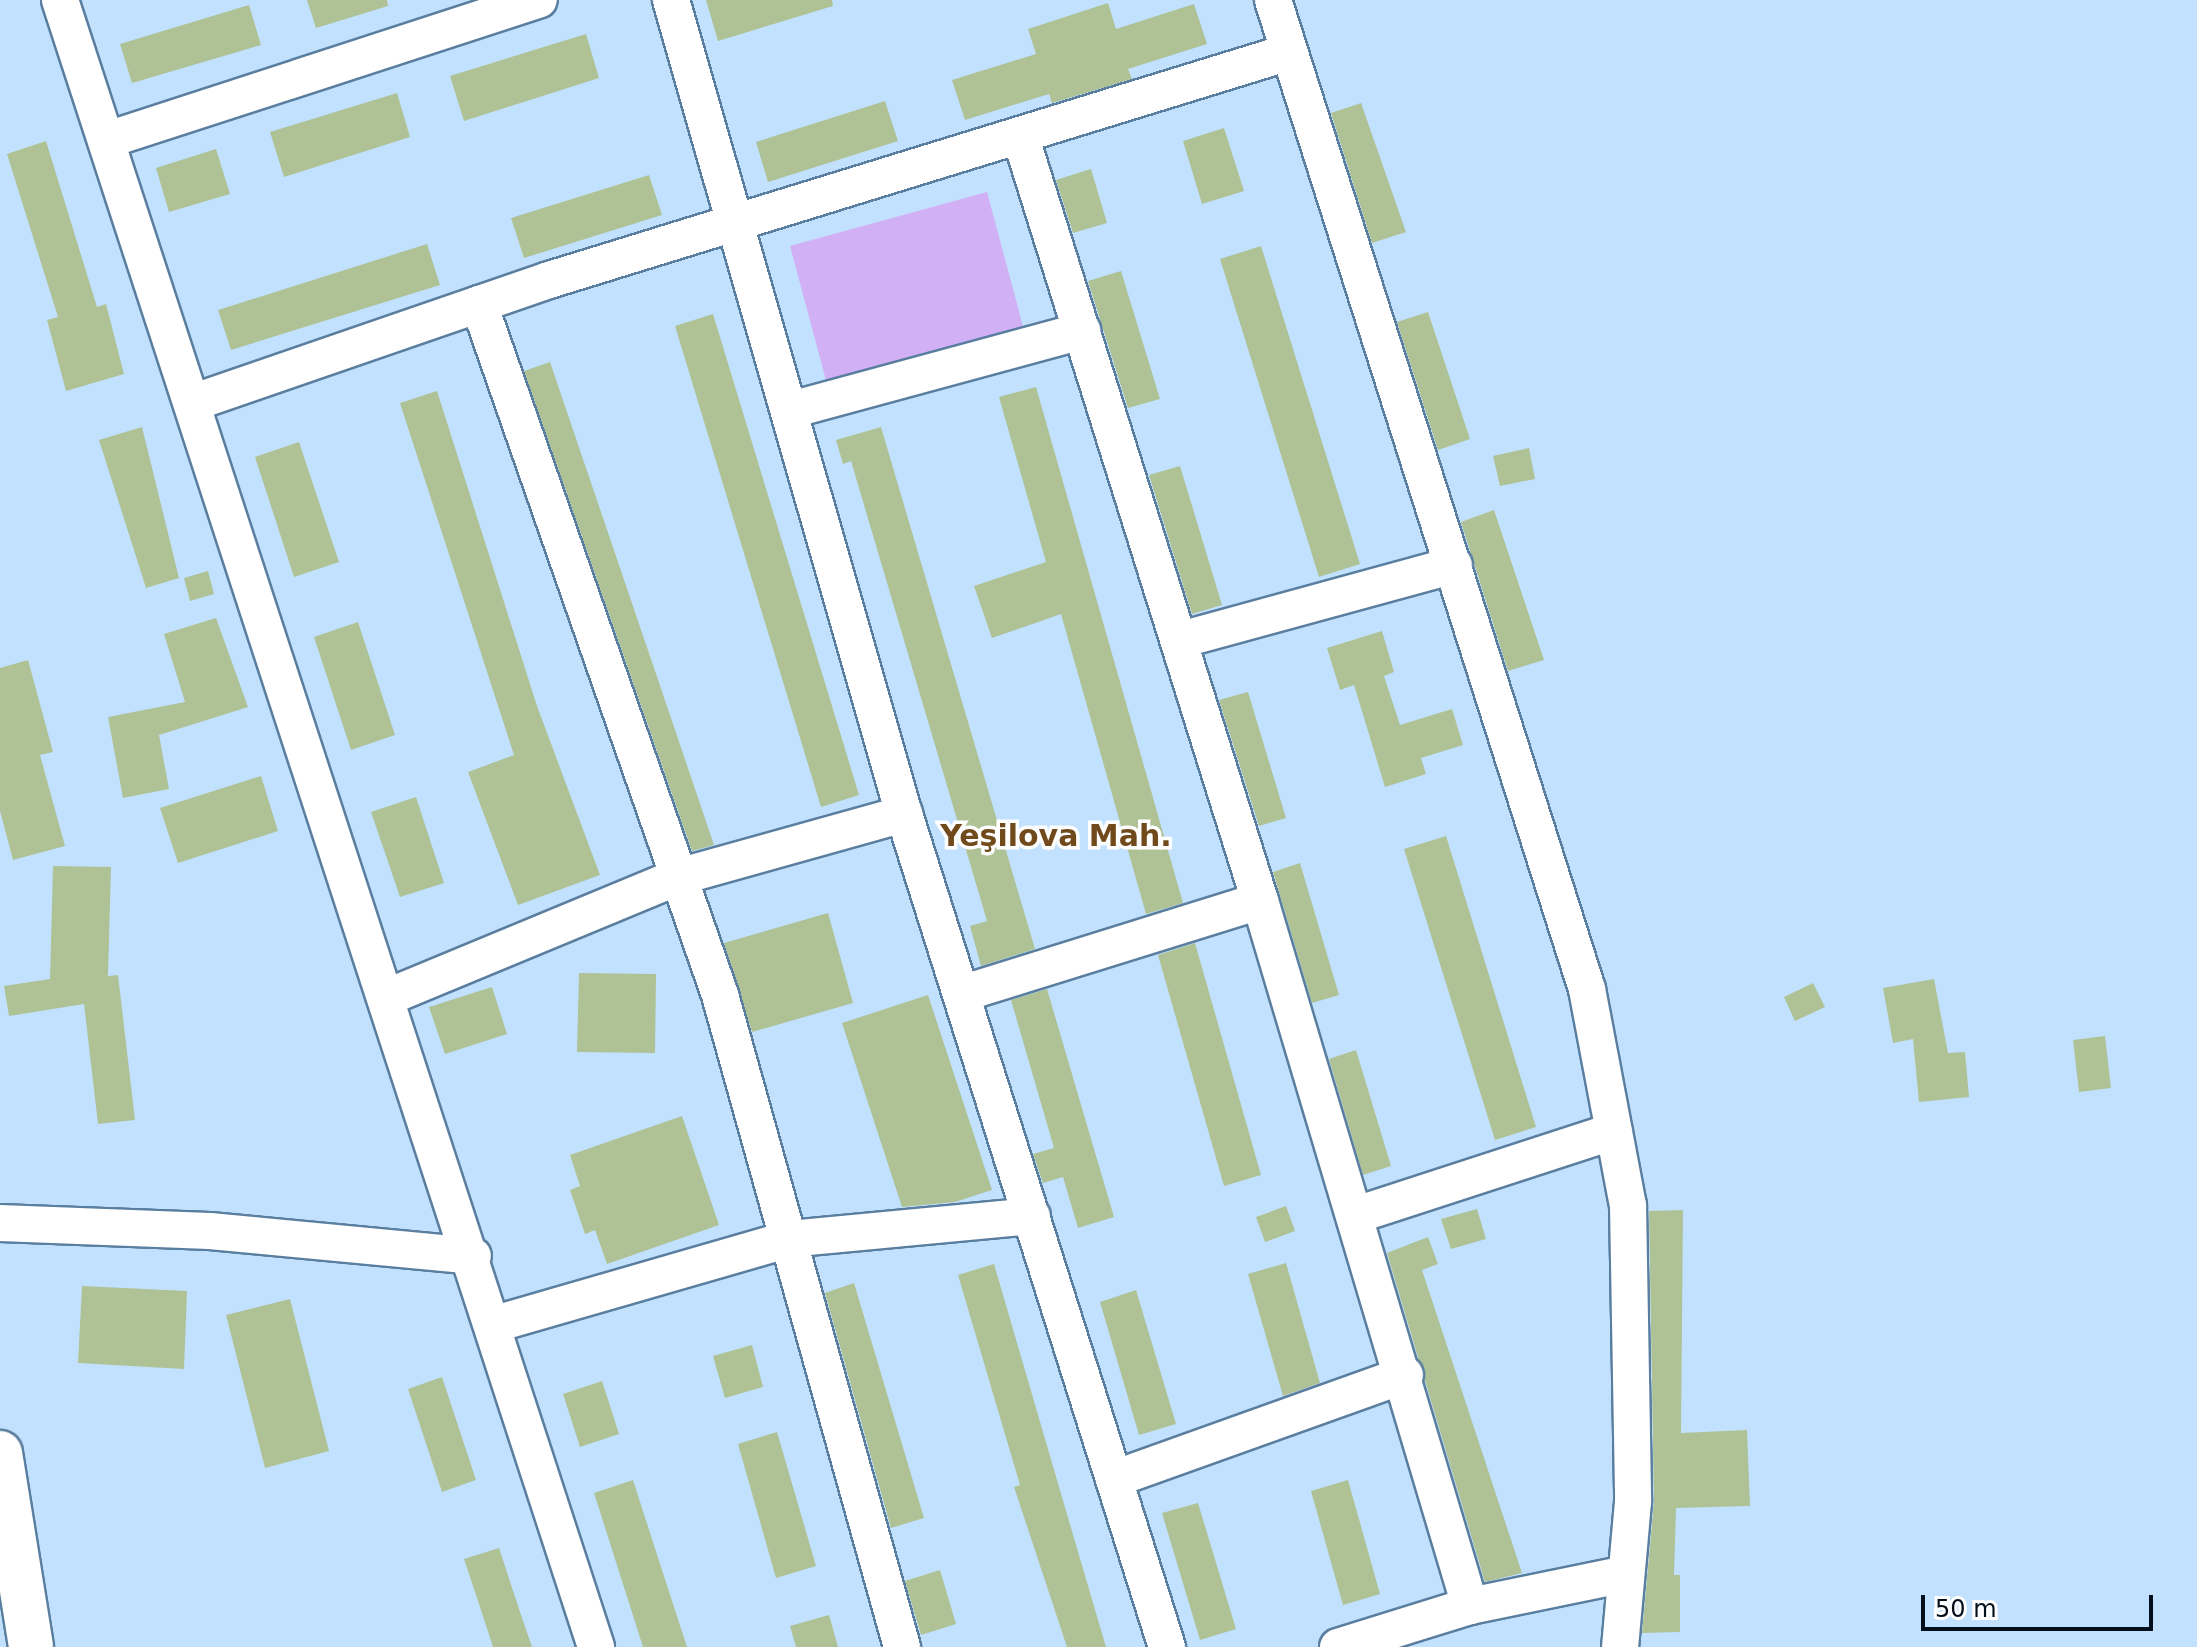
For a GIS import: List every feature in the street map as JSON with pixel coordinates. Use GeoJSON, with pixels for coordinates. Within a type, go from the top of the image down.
{"type":"FeatureCollection","features":[{"type":"Feature","properties":{"kind":"highway"},"geometry":{"type":"LineString","coordinates":[[0,1453],[31,1647]]}},
{"type":"Feature","properties":{"kind":"street"},"geometry":{"type":"LineString","coordinates":[[60,0],[473,1256],[596,1647]]}},
{"type":"Feature","properties":{"kind":"street"},"geometry":{"type":"LineString","coordinates":[[107,140],[539,0]]}},
{"type":"Feature","properties":{"kind":"street"},"geometry":{"type":"LineString","coordinates":[[671,0],[731,223],[791,410],[904,814],[964,993],[1167,1647]]}},
{"type":"Feature","properties":{"kind":"street"},"geometry":{"type":"LineString","coordinates":[[1273,0],[1587,989],[1628,1205],[1633,1502],[1620,1647]]}},
{"type":"Feature","properties":{"kind":"street"},"geometry":{"type":"LineString","coordinates":[[192,403],[479,304],[731,223],[1289,52]]}},
{"type":"Feature","properties":{"kind":"street"},"geometry":{"type":"LineString","coordinates":[[1020,135],[1260,901],[1405,1375],[1470,1606]]}},
{"type":"Feature","properties":{"kind":"street"},"geometry":{"type":"LineString","coordinates":[[479,304],[720,995],[902,1647]]}},
{"type":"Feature","properties":{"kind":"street"},"geometry":{"type":"LineString","coordinates":[[791,410],[1082,331]]}},
{"type":"Feature","properties":{"kind":"street"},"geometry":{"type":"LineString","coordinates":[[1180,640],[1454,565]]}},
{"type":"Feature","properties":{"kind":"street"},"geometry":{"type":"LineString","coordinates":[[388,997],[678,877],[904,814]]}},
{"type":"Feature","properties":{"kind":"street"},"geometry":{"type":"LineString","coordinates":[[964,993],[1260,901]]}},
{"type":"Feature","properties":{"kind":"street"},"geometry":{"type":"LineString","coordinates":[[1356,1215],[1614,1131]]}},
{"type":"Feature","properties":{"kind":"street"},"geometry":{"type":"LineString","coordinates":[[495,1324],[789,1239],[1032,1216]]}},
{"type":"Feature","properties":{"kind":"street"},"geometry":{"type":"LineString","coordinates":[[0,1223],[210,1231],[473,1256]]}},
{"type":"Feature","properties":{"kind":"street"},"geometry":{"type":"LineString","coordinates":[[1114,1479],[1405,1375]]}},
{"type":"Feature","properties":{"kind":"street"},"geometry":{"type":"LineString","coordinates":[[1338,1647],[1470,1606],[1626,1574]]}},
{"type":"Feature","properties":{"kind":"shaded area"},"geometry":{"type":"Polygon","coordinates":[[[987,192],[1024,330],[827,384],[790,246],[987,192]]]}},
{"type":"Feature","properties":{"kind":"building"},"geometry":{"type":"Polygon","coordinates":[[[307,0],[387,0],[388,6],[316,28],[307,0]]]}},
{"type":"Feature","properties":{"kind":"building"},"geometry":{"type":"Polygon","coordinates":[[[706,0],[832,0],[833,6],[718,41],[706,0]]]}},
{"type":"Feature","properties":{"kind":"building"},"geometry":{"type":"Polygon","coordinates":[[[1108,3],[1116,29],[1194,4],[1207,44],[1128,69],[1132,79],[1052,103],[1049,94],[965,120],[952,80],[1036,54],[1028,29],[1108,3]]]}},
{"type":"Feature","properties":{"kind":"building"},"geometry":{"type":"Polygon","coordinates":[[[249,5],[261,45],[132,83],[120,44],[249,5]]]}},
{"type":"Feature","properties":{"kind":"building"},"geometry":{"type":"Polygon","coordinates":[[[586,34],[599,78],[464,121],[450,76],[586,34]]]}},
{"type":"Feature","properties":{"kind":"building"},"geometry":{"type":"Polygon","coordinates":[[[397,93],[410,137],[284,177],[270,132],[397,93]]]}},
{"type":"Feature","properties":{"kind":"building"},"geometry":{"type":"Polygon","coordinates":[[[885,101],[898,141],[768,182],[756,142],[885,101]]]}},
{"type":"Feature","properties":{"kind":"building"},"geometry":{"type":"Polygon","coordinates":[[[1361,103],[1406,232],[1372,243],[1331,113],[1361,103]]]}},
{"type":"Feature","properties":{"kind":"building"},"geometry":{"type":"Polygon","coordinates":[[[1224,128],[1244,191],[1202,204],[1183,141],[1224,128]]]}},
{"type":"Feature","properties":{"kind":"building"},"geometry":{"type":"Polygon","coordinates":[[[46,141],[97,307],[106,304],[124,374],[66,391],[47,320],[58,317],[7,154],[46,141]]]}},
{"type":"Feature","properties":{"kind":"building"},"geometry":{"type":"Polygon","coordinates":[[[216,149],[230,194],[169,212],[156,168],[216,149]]]}},
{"type":"Feature","properties":{"kind":"building"},"geometry":{"type":"Polygon","coordinates":[[[1091,169],[1107,223],[1073,233],[1056,180],[1091,169]]]}},
{"type":"Feature","properties":{"kind":"building"},"geometry":{"type":"Polygon","coordinates":[[[649,175],[662,215],[524,258],[511,218],[649,175]]]}},
{"type":"Feature","properties":{"kind":"building"},"geometry":{"type":"Polygon","coordinates":[[[427,244],[440,285],[231,350],[218,310],[427,244]]]}},
{"type":"Feature","properties":{"kind":"building"},"geometry":{"type":"Polygon","coordinates":[[[1261,246],[1360,564],[1319,577],[1220,259],[1261,246]]]}},
{"type":"Feature","properties":{"kind":"building"},"geometry":{"type":"Polygon","coordinates":[[[1121,271],[1160,399],[1128,408],[1088,281],[1121,271]]]}},
{"type":"Feature","properties":{"kind":"building"},"geometry":{"type":"Polygon","coordinates":[[[1428,312],[1470,439],[1438,450],[1397,322],[1428,312]]]}},
{"type":"Feature","properties":{"kind":"building"},"geometry":{"type":"Polygon","coordinates":[[[713,314],[859,795],[821,807],[675,326],[713,314]]]}},
{"type":"Feature","properties":{"kind":"building"},"geometry":{"type":"Polygon","coordinates":[[[550,362],[714,845],[692,851],[524,371],[550,362]]]}},
{"type":"Feature","properties":{"kind":"building"},"geometry":{"type":"Polygon","coordinates":[[[1036,387],[1183,903],[1146,914],[1061,614],[992,638],[974,586],[1046,562],[999,397],[1036,387]]]}},
{"type":"Feature","properties":{"kind":"building"},"geometry":{"type":"Polygon","coordinates":[[[437,391],[537,706],[600,875],[518,905],[468,772],[514,755],[400,403],[437,391]]]}},
{"type":"Feature","properties":{"kind":"building"},"geometry":{"type":"Polygon","coordinates":[[[142,427],[179,578],[146,588],[99,440],[142,427]]]}},
{"type":"Feature","properties":{"kind":"building"},"geometry":{"type":"Polygon","coordinates":[[[881,427],[1035,949],[981,966],[970,926],[987,921],[851,461],[843,464],[836,440],[881,427]]]}},
{"type":"Feature","properties":{"kind":"building"},"geometry":{"type":"Polygon","coordinates":[[[299,442],[339,562],[294,577],[255,457],[299,442]]]}},
{"type":"Feature","properties":{"kind":"building"},"geometry":{"type":"Polygon","coordinates":[[[1529,448],[1535,479],[1500,486],[1493,456],[1529,448]]]}},
{"type":"Feature","properties":{"kind":"building"},"geometry":{"type":"Polygon","coordinates":[[[1180,466],[1222,605],[1192,614],[1149,475],[1180,466]]]}},
{"type":"Feature","properties":{"kind":"building"},"geometry":{"type":"Polygon","coordinates":[[[1494,510],[1544,660],[1508,671],[1461,522],[1494,510]]]}},
{"type":"Feature","properties":{"kind":"building"},"geometry":{"type":"Polygon","coordinates":[[[208,571],[214,594],[190,601],[184,578],[208,571]]]}},
{"type":"Feature","properties":{"kind":"building"},"geometry":{"type":"Polygon","coordinates":[[[216,618],[248,707],[159,735],[169,789],[123,798],[108,717],[185,702],[164,634],[216,618]]]}},
{"type":"Feature","properties":{"kind":"building"},"geometry":{"type":"Polygon","coordinates":[[[358,622],[395,735],[351,750],[314,637],[358,622]]]}},
{"type":"Feature","properties":{"kind":"building"},"geometry":{"type":"Polygon","coordinates":[[[1382,631],[1394,672],[1384,676],[1400,725],[1452,709],[1463,745],[1421,758],[1426,774],[1385,787],[1354,685],[1340,690],[1327,648],[1382,631]]]}},
{"type":"Feature","properties":{"kind":"building"},"geometry":{"type":"Polygon","coordinates":[[[28,660],[53,752],[40,755],[65,846],[13,860],[0,811],[0,668],[28,660]]]}},
{"type":"Feature","properties":{"kind":"building"},"geometry":{"type":"Polygon","coordinates":[[[1248,692],[1286,818],[1259,826],[1219,700],[1248,692]]]}},
{"type":"Feature","properties":{"kind":"building"},"geometry":{"type":"Polygon","coordinates":[[[261,776],[278,831],[178,863],[160,808],[261,776]]]}},
{"type":"Feature","properties":{"kind":"building"},"geometry":{"type":"Polygon","coordinates":[[[416,797],[444,883],[400,897],[371,812],[416,797]]]}},
{"type":"Feature","properties":{"kind":"building"},"geometry":{"type":"Polygon","coordinates":[[[1446,836],[1536,1127],[1495,1140],[1404,849],[1446,836]]]}},
{"type":"Feature","properties":{"kind":"building"},"geometry":{"type":"Polygon","coordinates":[[[1300,863],[1339,995],[1312,1003],[1273,872],[1300,863]]]}},
{"type":"Feature","properties":{"kind":"building"},"geometry":{"type":"Polygon","coordinates":[[[53,866],[111,867],[108,976],[118,975],[135,1120],[98,1124],[84,1004],[9,1016],[4,986],[50,979],[53,866]]]}},
{"type":"Feature","properties":{"kind":"building"},"geometry":{"type":"Polygon","coordinates":[[[828,913],[853,1003],[752,1032],[724,943],[828,913]]]}},
{"type":"Feature","properties":{"kind":"building"},"geometry":{"type":"Polygon","coordinates":[[[1195,943],[1261,1175],[1224,1186],[1158,955],[1195,943]]]}},
{"type":"Feature","properties":{"kind":"building"},"geometry":{"type":"Polygon","coordinates":[[[579,973],[656,974],[655,1053],[577,1052],[579,973]]]}},
{"type":"Feature","properties":{"kind":"building"},"geometry":{"type":"Polygon","coordinates":[[[1934,979],[1948,1053],[1965,1052],[1969,1097],[1919,1102],[1913,1039],[1893,1043],[1883,988],[1934,979]]]}},
{"type":"Feature","properties":{"kind":"building"},"geometry":{"type":"Polygon","coordinates":[[[1813,983],[1825,1007],[1795,1021],[1784,997],[1813,983]]]}},
{"type":"Feature","properties":{"kind":"building"},"geometry":{"type":"Polygon","coordinates":[[[492,987],[507,1034],[445,1054],[429,1007],[492,987]]]}},
{"type":"Feature","properties":{"kind":"building"},"geometry":{"type":"Polygon","coordinates":[[[1047,989],[1114,1217],[1078,1228],[1063,1177],[1043,1183],[1033,1154],[1054,1148],[1011,1000],[1047,989]]]}},
{"type":"Feature","properties":{"kind":"building"},"geometry":{"type":"Polygon","coordinates":[[[928,995],[992,1190],[955,1202],[902,1207],[842,1023],[928,995]]]}},
{"type":"Feature","properties":{"kind":"building"},"geometry":{"type":"Polygon","coordinates":[[[2105,1036],[2111,1088],[2079,1092],[2073,1040],[2105,1036]]]}},
{"type":"Feature","properties":{"kind":"building"},"geometry":{"type":"Polygon","coordinates":[[[1356,1050],[1391,1166],[1363,1175],[1329,1059],[1356,1050]]]}},
{"type":"Feature","properties":{"kind":"building"},"geometry":{"type":"Polygon","coordinates":[[[682,1116],[719,1225],[607,1264],[595,1230],[585,1234],[570,1190],[580,1186],[570,1155],[682,1116]]]}},
{"type":"Feature","properties":{"kind":"building"},"geometry":{"type":"Polygon","coordinates":[[[1286,1206],[1295,1231],[1265,1242],[1256,1217],[1286,1206]]]}},
{"type":"Feature","properties":{"kind":"building"},"geometry":{"type":"Polygon","coordinates":[[[1477,1209],[1486,1239],[1451,1249],[1441,1219],[1477,1209]]]}},
{"type":"Feature","properties":{"kind":"building"},"geometry":{"type":"Polygon","coordinates":[[[1683,1210],[1681,1433],[1747,1430],[1750,1506],[1676,1508],[1674,1575],[1680,1575],[1680,1632],[1642,1633],[1654,1502],[1649,1211],[1683,1210]]]}},
{"type":"Feature","properties":{"kind":"building"},"geometry":{"type":"Polygon","coordinates":[[[1428,1237],[1438,1264],[1422,1270],[1522,1573],[1485,1582],[1387,1253],[1428,1237]]]}},
{"type":"Feature","properties":{"kind":"building"},"geometry":{"type":"Polygon","coordinates":[[[1286,1263],[1320,1383],[1283,1396],[1248,1274],[1286,1263]]]}},
{"type":"Feature","properties":{"kind":"building"},"geometry":{"type":"Polygon","coordinates":[[[994,1264],[1106,1647],[1067,1647],[1014,1487],[1020,1485],[958,1275],[994,1264]]]}},
{"type":"Feature","properties":{"kind":"building"},"geometry":{"type":"Polygon","coordinates":[[[854,1283],[924,1518],[891,1528],[825,1293],[854,1283]]]}},
{"type":"Feature","properties":{"kind":"building"},"geometry":{"type":"Polygon","coordinates":[[[82,1286],[187,1291],[184,1369],[78,1363],[82,1286]]]}},
{"type":"Feature","properties":{"kind":"building"},"geometry":{"type":"Polygon","coordinates":[[[1136,1290],[1176,1424],[1139,1435],[1100,1302],[1136,1290]]]}},
{"type":"Feature","properties":{"kind":"building"},"geometry":{"type":"Polygon","coordinates":[[[290,1299],[329,1451],[265,1468],[226,1315],[290,1299]]]}},
{"type":"Feature","properties":{"kind":"building"},"geometry":{"type":"Polygon","coordinates":[[[752,1345],[763,1387],[725,1398],[713,1356],[752,1345]]]}},
{"type":"Feature","properties":{"kind":"building"},"geometry":{"type":"Polygon","coordinates":[[[442,1377],[476,1480],[442,1492],[408,1389],[442,1377]]]}},
{"type":"Feature","properties":{"kind":"building"},"geometry":{"type":"Polygon","coordinates":[[[602,1381],[619,1434],[580,1447],[563,1394],[602,1381]]]}},
{"type":"Feature","properties":{"kind":"building"},"geometry":{"type":"Polygon","coordinates":[[[777,1432],[816,1566],[776,1578],[738,1444],[777,1432]]]}},
{"type":"Feature","properties":{"kind":"building"},"geometry":{"type":"Polygon","coordinates":[[[633,1480],[687,1647],[643,1647],[594,1493],[633,1480]]]}},
{"type":"Feature","properties":{"kind":"building"},"geometry":{"type":"Polygon","coordinates":[[[1348,1480],[1380,1594],[1343,1605],[1311,1491],[1348,1480]]]}},
{"type":"Feature","properties":{"kind":"building"},"geometry":{"type":"Polygon","coordinates":[[[1198,1503],[1236,1629],[1200,1640],[1162,1513],[1198,1503]]]}},
{"type":"Feature","properties":{"kind":"building"},"geometry":{"type":"Polygon","coordinates":[[[499,1548],[532,1647],[493,1647],[464,1559],[499,1548]]]}},
{"type":"Feature","properties":{"kind":"building"},"geometry":{"type":"Polygon","coordinates":[[[940,1570],[956,1624],[921,1635],[905,1581],[940,1570]]]}},
{"type":"Feature","properties":{"kind":"building"},"geometry":{"type":"Polygon","coordinates":[[[829,1615],[838,1647],[796,1647],[790,1626],[829,1615]]]}},
{"type":"Feature","properties":{"kind":"district","name":"Yeşilova Mah."},"geometry":{"type":"Point","coordinates":[1056,836]}}]}
